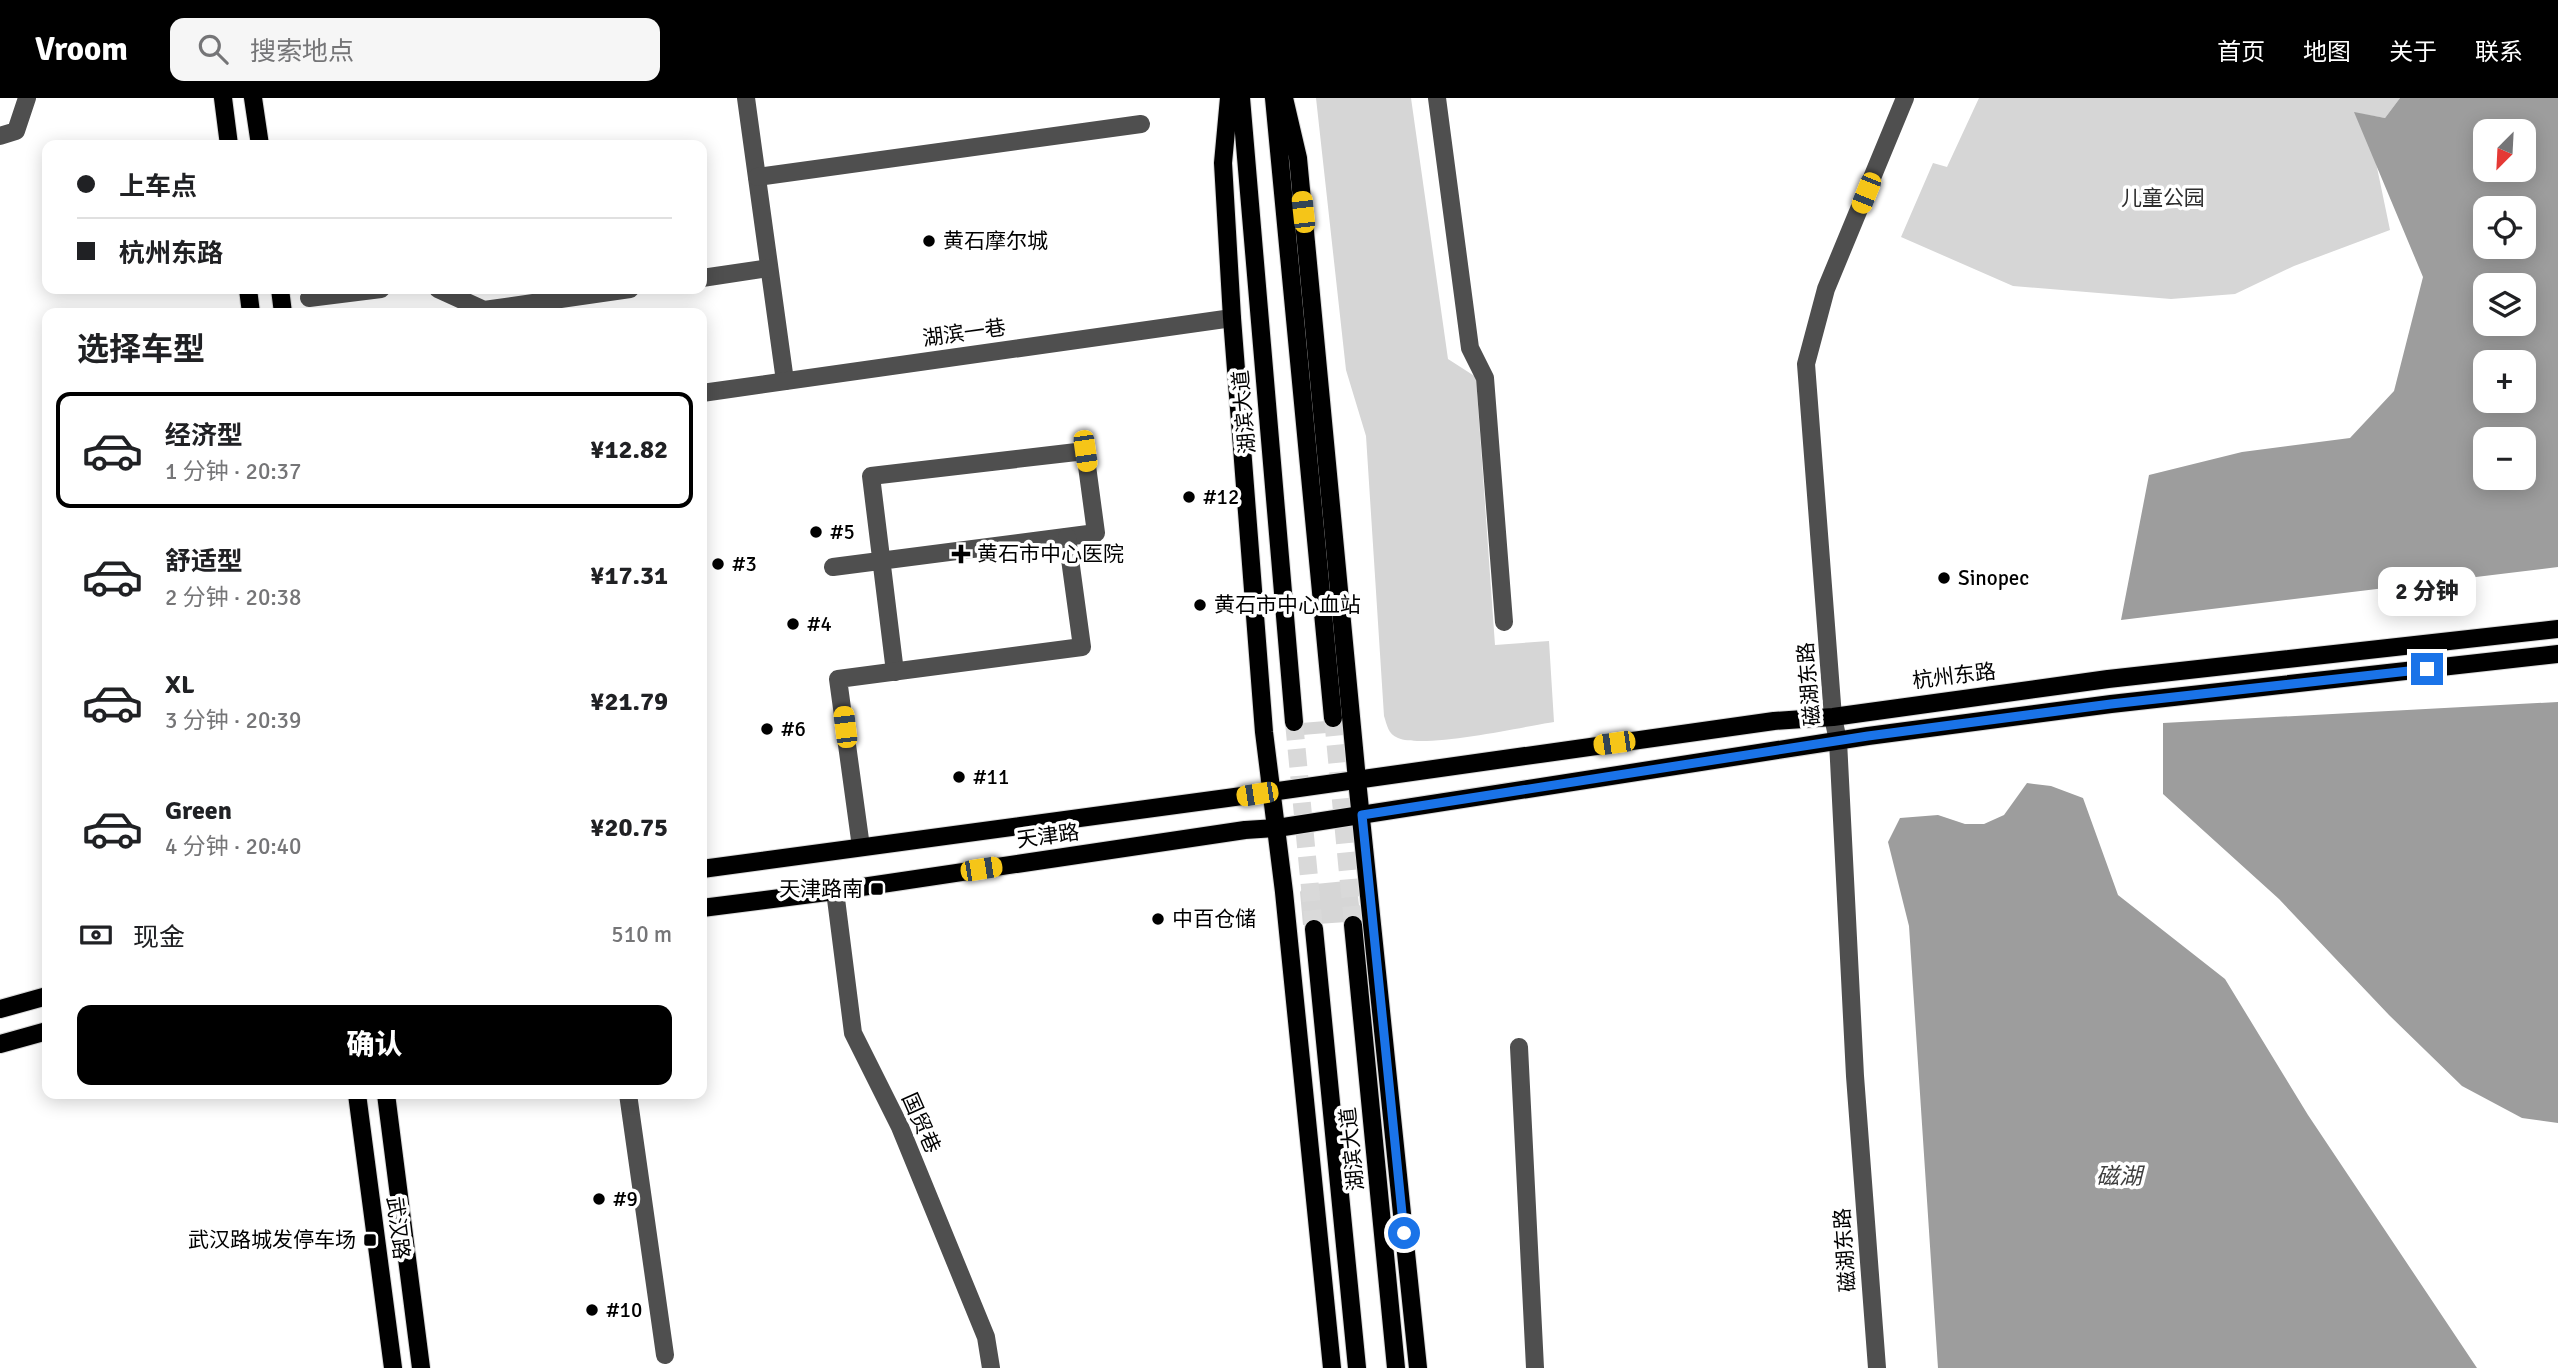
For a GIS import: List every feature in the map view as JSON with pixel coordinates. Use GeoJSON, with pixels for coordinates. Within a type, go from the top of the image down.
{"type":"FeatureCollection","features":[{"type":"Feature","properties":{"kind":"main road"},"geometry":{"type":"LineString","coordinates":[[223,98],[228,140]]}},
{"type":"Feature","properties":{"kind":"main road"},"geometry":{"type":"LineString","coordinates":[[253,98],[259,140]]}},
{"type":"Feature","properties":{"kind":"main road"},"geometry":{"type":"LineString","coordinates":[[1229,98],[1223,163],[1232,318],[1264,732],[1277,828],[1332,1368]]}},
{"type":"Feature","properties":{"kind":"main road","name":"湖滨大道"},"geometry":{"type":"LineString","coordinates":[[1241,98],[1244,161],[1294,722]]}},
{"type":"Feature","properties":{"kind":"main road"},"geometry":{"type":"LineString","coordinates":[[1274,98],[1333,718]]}},
{"type":"Feature","properties":{"kind":"main road"},"geometry":{"type":"LineString","coordinates":[[1284,98],[1298,158],[1357,780],[1418,1368]]}},
{"type":"Feature","properties":{"kind":"main road","name":"杭州东路"},"geometry":{"type":"LineString","coordinates":[[1357,780],[1774,721],[1833,717],[2108,680],[2558,629]]}},
{"type":"Feature","properties":{"kind":"main road"},"geometry":{"type":"LineString","coordinates":[[1362,815],[1838,741],[2111,704],[2558,654]]}},
{"type":"Feature","properties":{"kind":"main road","name":"天津路"},"geometry":{"type":"LineString","coordinates":[[707,868],[1357,780]]}},
{"type":"Feature","properties":{"kind":"main road","name":"天津路"},"geometry":{"type":"LineString","coordinates":[[707,907],[1362,815]]}},
{"type":"Feature","properties":{"kind":"main road","name":"湖滨大道"},"geometry":{"type":"LineString","coordinates":[[1353,925],[1396,1368]]}},
{"type":"Feature","properties":{"kind":"main road","name":"湖滨大道"},"geometry":{"type":"LineString","coordinates":[[1314,929],[1357,1368]]}},
{"type":"Feature","properties":{"kind":"main road"},"geometry":{"type":"LineString","coordinates":[[0,1009],[42,997]]}},
{"type":"Feature","properties":{"kind":"main road"},"geometry":{"type":"LineString","coordinates":[[0,1044],[42,1032]]}},
{"type":"Feature","properties":{"kind":"main road","name":"武汉路"},"geometry":{"type":"LineString","coordinates":[[358,1099],[393,1368]]}},
{"type":"Feature","properties":{"kind":"main road","name":"武汉路"},"geometry":{"type":"LineString","coordinates":[[387,1099],[421,1368]]}},
{"type":"Feature","properties":{"kind":"street"},"geometry":{"type":"LineString","coordinates":[[8,133],[27,98]]}},
{"type":"Feature","properties":{"kind":"street"},"geometry":{"type":"LineString","coordinates":[[746,98],[785,381]]}},
{"type":"Feature","properties":{"kind":"street"},"geometry":{"type":"LineString","coordinates":[[1437,98],[1470,348],[1485,378],[1504,622]]}},
{"type":"Feature","properties":{"kind":"street","name":"磁湖东路"},"geometry":{"type":"LineString","coordinates":[[1877,1368],[1855,1076],[1838,741],[1833,717],[1806,364],[1826,289],[1905,98]]}},
{"type":"Feature","properties":{"kind":"street"},"geometry":{"type":"LineString","coordinates":[[757,177],[1141,124]]}},
{"type":"Feature","properties":{"kind":"street"},"geometry":{"type":"LineString","coordinates":[[707,277],[769,268]]}},
{"type":"Feature","properties":{"kind":"street"},"geometry":{"type":"LineString","coordinates":[[309,298],[341,294]]}},
{"type":"Feature","properties":{"kind":"street"},"geometry":{"type":"LineString","coordinates":[[449,294],[480,308]]}},
{"type":"Feature","properties":{"kind":"street"},"geometry":{"type":"LineString","coordinates":[[498,308],[595,294]]}},
{"type":"Feature","properties":{"kind":"street","name":"湖滨一巷"},"geometry":{"type":"LineString","coordinates":[[707,392],[1232,318]]}},
{"type":"Feature","properties":{"kind":"street"},"geometry":{"type":"LineString","coordinates":[[833,566],[882,561],[1096,533],[1085,451],[872,476],[882,561],[895,672]]}},
{"type":"Feature","properties":{"kind":"street"},"geometry":{"type":"LineString","coordinates":[[861,847],[838,679],[1082,647],[1067,537]]}},
{"type":"Feature","properties":{"kind":"street","name":"国贸巷"},"geometry":{"type":"LineString","coordinates":[[835,891],[853,1033],[909,1150],[986,1337],[991,1368]]}},
{"type":"Feature","properties":{"kind":"street"},"geometry":{"type":"LineString","coordinates":[[1519,1046],[1535,1368]]}},
{"type":"Feature","properties":{"kind":"street"},"geometry":{"type":"LineString","coordinates":[[629,1099],[665,1355]]}},
{"type":"Feature","properties":{"kind":"green space"},"geometry":{"type":"Polygon","coordinates":[[[1316,98],[1411,98],[1448,359],[1476,377],[1495,645],[1549,641],[1554,722],[1429,741],[1398,738],[1387,726],[1384,716],[1366,436],[1346,370],[1316,98]]]}},
{"type":"Feature","properties":{"kind":"green space","name":"儿童公园"},"geometry":{"type":"Polygon","coordinates":[[[1979,98],[2400,98],[2385,118],[2355,113],[2374,153],[2390,230],[2294,266],[2235,294],[2171,299],[2013,286],[1901,237],[1933,163],[1947,167],[1979,98]]]}},
{"type":"Feature","properties":{"kind":"green space"},"geometry":{"type":"Polygon","coordinates":[[[1338,720],[1339,732],[1290,736],[1289,724],[1338,720]]]}},
{"type":"Feature","properties":{"kind":"green space"},"geometry":{"type":"Polygon","coordinates":[[[1346,881],[1357,889],[1361,921],[1303,925],[1300,892],[1305,885],[1346,881]]]}},
{"type":"Feature","properties":{"kind":"water"},"geometry":{"type":"Polygon","coordinates":[[[2400,98],[2558,98],[2558,567],[2121,620],[2149,475],[2242,452],[2350,438],[2394,391],[2423,277],[2354,112],[2385,118],[2400,98]]]}},
{"type":"Feature","properties":{"kind":"water"},"geometry":{"type":"Polygon","coordinates":[[[2558,702],[2558,1123],[2522,1118],[2462,1086],[2389,1015],[2279,899],[2163,794],[2163,723],[2558,702]]]}},
{"type":"Feature","properties":{"kind":"water","name":"磁湖"},"geometry":{"type":"Polygon","coordinates":[[[2027,783],[2051,786],[2083,798],[2118,895],[2225,979],[2308,1115],[2477,1368],[1938,1368],[1909,926],[1888,842],[1900,818],[1938,815],[1965,824],[1984,824],[2004,815],[2027,783]]]}},
{"type":"Feature","properties":{"kind":"tunnel"},"geometry":{"type":"LineString","coordinates":[[1333,718],[1353,925]]}},
{"type":"Feature","properties":{"kind":"tunnel"},"geometry":{"type":"LineString","coordinates":[[1294,722],[1314,929]]}},
{"type":"Feature","properties":{"kind":"place","name":"黄石摩尔城"},"geometry":{"type":"Point","coordinates":[929,241]}},
{"type":"Feature","properties":{"kind":"place","name":"#12"},"geometry":{"type":"Point","coordinates":[1189,497]}},
{"type":"Feature","properties":{"kind":"place","name":"#5"},"geometry":{"type":"Point","coordinates":[816,532]}},
{"type":"Feature","properties":{"kind":"place","name":"黄石市中心医院"},"geometry":{"type":"Point","coordinates":[961,554]}},
{"type":"Feature","properties":{"kind":"place","name":"#3"},"geometry":{"type":"Point","coordinates":[718,564]}},
{"type":"Feature","properties":{"kind":"place","name":"Sinopec"},"geometry":{"type":"Point","coordinates":[1944,578]}},
{"type":"Feature","properties":{"kind":"place","name":"黄石市中心血站"},"geometry":{"type":"Point","coordinates":[1200,605]}},
{"type":"Feature","properties":{"kind":"place","name":"#4"},"geometry":{"type":"Point","coordinates":[793,624]}},
{"type":"Feature","properties":{"kind":"place","name":"#6"},"geometry":{"type":"Point","coordinates":[767,729]}},
{"type":"Feature","properties":{"kind":"place","name":"#11"},"geometry":{"type":"Point","coordinates":[959,777]}},
{"type":"Feature","properties":{"kind":"place","name":"天津路南"},"geometry":{"type":"Point","coordinates":[877,889]}},
{"type":"Feature","properties":{"kind":"place","name":"中百仓储"},"geometry":{"type":"Point","coordinates":[1158,919]}},
{"type":"Feature","properties":{"kind":"place","name":"#9"},"geometry":{"type":"Point","coordinates":[599,1199]}},
{"type":"Feature","properties":{"kind":"place","name":"武汉路城发停车场"},"geometry":{"type":"Point","coordinates":[370,1240]}},
{"type":"Feature","properties":{"kind":"place","name":"#10"},"geometry":{"type":"Point","coordinates":[592,1310]}},
{"type":"Feature","properties":{"kind":"route"},"geometry":{"type":"LineString","coordinates":[[1404,1233],[1362,815],[1868,736],[2111,704],[2427,669]]}}]}
